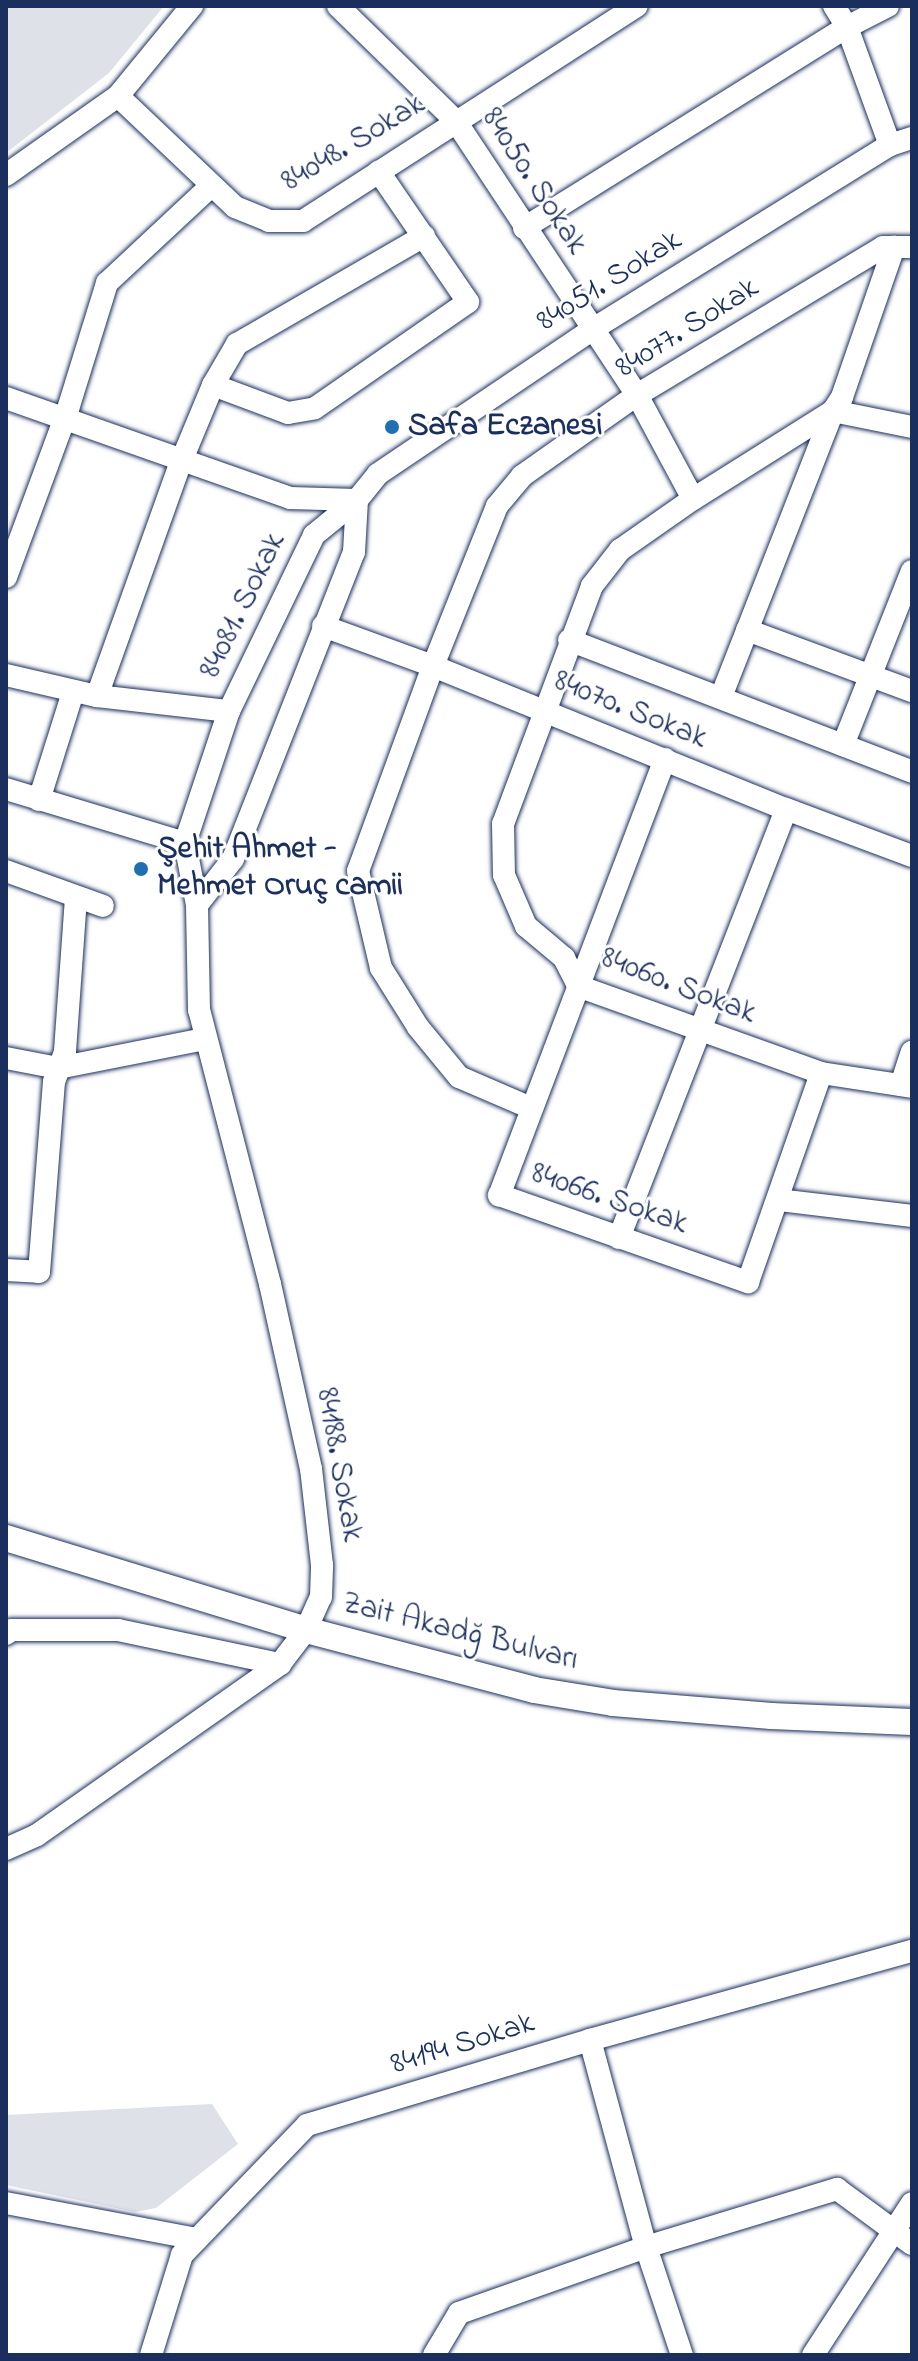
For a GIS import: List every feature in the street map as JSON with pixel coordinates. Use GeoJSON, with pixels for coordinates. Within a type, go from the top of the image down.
{"type":"FeatureCollection","features":[{"type":"Feature","properties":{"kind":"street"},"geometry":{"type":"LineString","coordinates":[[6,175],[118,96],[192,6]]}},
{"type":"Feature","properties":{"kind":"street","name":"84048. Sokak"},"geometry":{"type":"LineString","coordinates":[[118,96],[235,207],[269,221],[303,221],[455,120],[637,6]]}},
{"type":"Feature","properties":{"kind":"street"},"geometry":{"type":"LineString","coordinates":[[834,6],[847,27],[890,145]]}},
{"type":"Feature","properties":{"kind":"street"},"geometry":{"type":"LineString","coordinates":[[524,228],[847,27],[888,6]]}},
{"type":"Feature","properties":{"kind":"street","name":"84050. Sokak"},"geometry":{"type":"LineString","coordinates":[[354,11],[455,120],[637,395],[693,499]]}},
{"type":"Feature","properties":{"kind":"street","name":"84051. Sokak"},"geometry":{"type":"LineString","coordinates":[[357,500],[378,474],[593,329],[890,145],[912,138]]}},
{"type":"Feature","properties":{"kind":"street"},"geometry":{"type":"LineString","coordinates":[[213,385],[288,413],[315,408],[468,302],[379,172]]}},
{"type":"Feature","properties":{"kind":"street"},"geometry":{"type":"LineString","coordinates":[[6,577],[63,419],[107,283],[211,186]]}},
{"type":"Feature","properties":{"kind":"street"},"geometry":{"type":"LineString","coordinates":[[97,696],[181,462],[213,385],[237,344],[424,236]]}},
{"type":"Feature","properties":{"kind":"street","name":"84077. Sokak"},"geometry":{"type":"LineString","coordinates":[[531,1108],[459,1077],[418,1027],[381,968],[358,871],[433,666],[497,506],[522,476],[637,395],[883,247],[903,247]]}},
{"type":"Feature","properties":{"kind":"street"},"geometry":{"type":"LineString","coordinates":[[721,697],[833,411],[842,397],[903,247]]}},
{"type":"Feature","properties":{"kind":"street"},"geometry":{"type":"LineString","coordinates":[[6,398],[290,498],[357,500],[354,552],[233,859],[197,905]]}},
{"type":"Feature","properties":{"kind":"street"},"geometry":{"type":"LineString","coordinates":[[833,411],[912,427]]}},
{"type":"Feature","properties":{"kind":"street","name":"84060. Sokak"},"geometry":{"type":"LineString","coordinates":[[833,411],[693,499],[620,550],[592,586],[569,640],[503,824],[504,875],[526,926],[564,958],[578,986],[821,1073],[906,1086]]}},
{"type":"Feature","properties":{"kind":"street","name":"84081. Sokak"},"geometry":{"type":"LineString","coordinates":[[197,905],[185,843],[229,711],[314,535],[357,500]]}},
{"type":"Feature","properties":{"kind":"street"},"geometry":{"type":"LineString","coordinates":[[843,745],[912,571]]}},
{"type":"Feature","properties":{"kind":"street","name":"84070. Sokak"},"geometry":{"type":"LineString","coordinates":[[323,626],[433,666],[786,809],[912,856]]}},
{"type":"Feature","properties":{"kind":"street"},"geometry":{"type":"LineString","coordinates":[[747,630],[912,691]]}},
{"type":"Feature","properties":{"kind":"street"},"geometry":{"type":"LineString","coordinates":[[569,640],[912,772]]}},
{"type":"Feature","properties":{"kind":"street"},"geometry":{"type":"LineString","coordinates":[[6,675],[97,696],[229,711]]}},
{"type":"Feature","properties":{"kind":"street"},"geometry":{"type":"LineString","coordinates":[[39,800],[73,692]]}},
{"type":"Feature","properties":{"kind":"street","name":"84066. Sokak"},"geometry":{"type":"LineString","coordinates":[[665,759],[499,1195],[748,1282],[821,1073]]}},
{"type":"Feature","properties":{"kind":"street"},"geometry":{"type":"LineString","coordinates":[[6,789],[185,843]]}},
{"type":"Feature","properties":{"kind":"street"},"geometry":{"type":"LineString","coordinates":[[619,1238],[702,1032],[786,809]]}},
{"type":"Feature","properties":{"kind":"street"},"geometry":{"type":"LineString","coordinates":[[6,871],[103,906]]}},
{"type":"Feature","properties":{"kind":"street"},"geometry":{"type":"LineString","coordinates":[[6,1270],[39,1272],[54,1082],[65,1051],[76,897]]}},
{"type":"Feature","properties":{"kind":"street","name":"84188. Sokak"},"geometry":{"type":"LineString","coordinates":[[6,1849],[37,1835],[280,1664],[306,1630],[321,1597],[322,1565],[311,1469],[270,1284],[199,1010],[197,905]]}},
{"type":"Feature","properties":{"kind":"street"},"geometry":{"type":"LineString","coordinates":[[6,1058],[58,1068],[205,1039]]}},
{"type":"Feature","properties":{"kind":"street"},"geometry":{"type":"LineString","coordinates":[[906,1086],[912,1052]]}},
{"type":"Feature","properties":{"kind":"street"},"geometry":{"type":"LineString","coordinates":[[778,1200],[912,1216]]}},
{"type":"Feature","properties":{"kind":"street","name":"Zait Akadğ Bulvarı"},"geometry":{"type":"LineString","coordinates":[[6,1538],[306,1630],[534,1690],[613,1703],[771,1716],[912,1722]]}},
{"type":"Feature","properties":{"kind":"street"},"geometry":{"type":"LineString","coordinates":[[6,1634],[12,1630],[118,1630],[280,1664]]}},
{"type":"Feature","properties":{"kind":"street","name":"84194 Sokak"},"geometry":{"type":"LineString","coordinates":[[151,2355],[182,2255],[307,2125],[590,2040],[912,1951]]}},
{"type":"Feature","properties":{"kind":"street"},"geometry":{"type":"LineString","coordinates":[[590,2040],[646,2247],[682,2355]]}},
{"type":"Feature","properties":{"kind":"street"},"geometry":{"type":"LineString","coordinates":[[434,2355],[459,2313],[646,2247],[837,2189],[903,2237]]}},
{"type":"Feature","properties":{"kind":"street"},"geometry":{"type":"LineString","coordinates":[[6,2203],[197,2239]]}},
{"type":"Feature","properties":{"kind":"street"},"geometry":{"type":"LineString","coordinates":[[813,2355],[903,2237],[912,2203]]}},
{"type":"Feature","properties":{"kind":"shaded area"},"geometry":{"type":"Polygon","coordinates":[[[6,6],[164,6],[109,73],[6,153],[6,6]]]}},
{"type":"Feature","properties":{"kind":"shaded area"},"geometry":{"type":"Polygon","coordinates":[[[212,2104],[238,2144],[156,2208],[135,2212],[6,2185],[6,2115],[212,2104]]]}},
{"type":"Feature","properties":{"kind":"place","name":"Safa Eczanesi"},"geometry":{"type":"Point","coordinates":[392,427]}},
{"type":"Feature","properties":{"kind":"place","name":"Şehit Ahmet - Mehmet Oruç camii"},"geometry":{"type":"Point","coordinates":[141,869]}}]}
